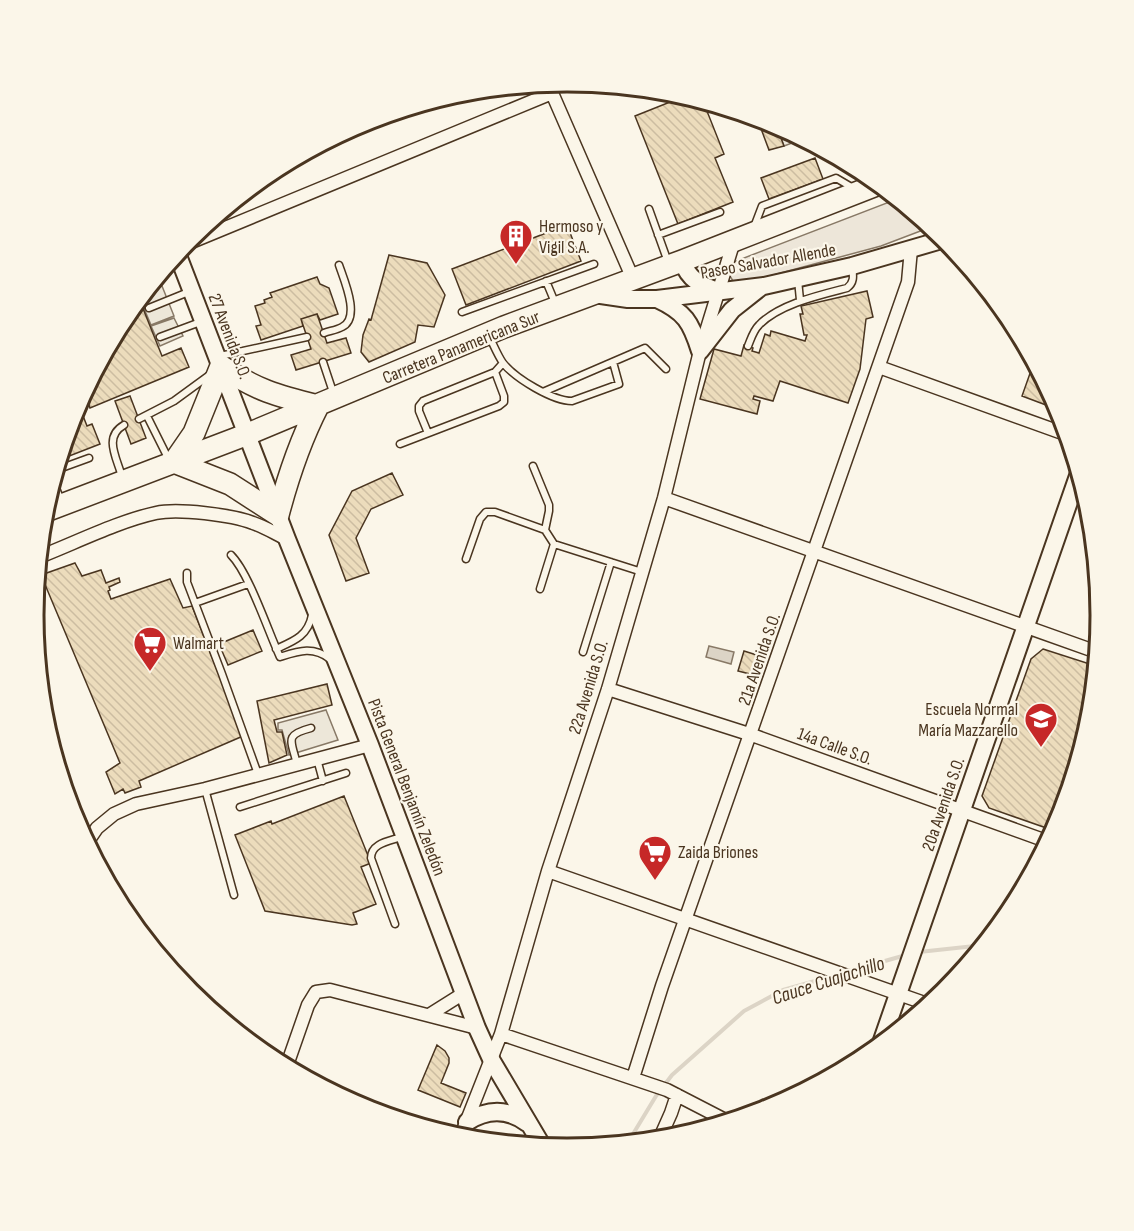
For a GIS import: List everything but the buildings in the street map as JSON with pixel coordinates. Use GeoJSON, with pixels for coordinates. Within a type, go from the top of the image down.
{"type":"FeatureCollection","features":[{"type":"Feature","properties":{"kind":"highway","name":"Carretera Panamericana Sur"},"geometry":{"type":"LineString","coordinates":[[55,507],[248,434],[488,334],[676,264],[866,186]]}},
{"type":"Feature","properties":{"kind":"highway"},"geometry":{"type":"LineString","coordinates":[[219,361],[240,379],[261,390],[327,402],[304,434],[290,471],[278,515],[230,484],[172,463],[194,433],[219,361]]}},
{"type":"Feature","properties":{"kind":"street"},"geometry":{"type":"LineString","coordinates":[[555,92],[633,279]]}},
{"type":"Feature","properties":{"kind":"street"},"geometry":{"type":"LineString","coordinates":[[208,235],[542,93]]}},
{"type":"Feature","properties":{"kind":"street","name":"22a Avenida S.O."},"geometry":{"type":"LineString","coordinates":[[464,1129],[501,1034],[548,871],[608,689],[664,498],[700,351],[719,292],[742,238]]}},
{"type":"Feature","properties":{"kind":"street","name":"Paseo Salvador Allende"},"geometry":{"type":"LineString","coordinates":[[594,294],[628,299],[657,299],[764,286],[852,266],[934,242]]}},
{"type":"Feature","properties":{"kind":"street","name":"21a Avenida S.O."},"geometry":{"type":"LineString","coordinates":[[633,1078],[909,282],[910,249]]}},
{"type":"Feature","properties":{"kind":"street","name":"27 Avenida S.O."},"geometry":{"type":"LineString","coordinates":[[181,262],[248,434]]}},
{"type":"Feature","properties":{"kind":"street"},"geometry":{"type":"LineString","coordinates":[[676,264],[697,283],[719,292]]}},
{"type":"Feature","properties":{"kind":"street"},"geometry":{"type":"LineString","coordinates":[[700,351],[732,310],[764,286]]}},
{"type":"Feature","properties":{"kind":"street"},"geometry":{"type":"LineString","coordinates":[[657,299],[674,307],[684,316],[693,328],[700,351]]}},
{"type":"Feature","properties":{"kind":"street"},"geometry":{"type":"LineString","coordinates":[[879,367],[1057,431]]}},
{"type":"Feature","properties":{"kind":"street","name":"Pista General Benjamín Zeledón"},"geometry":{"type":"LineString","coordinates":[[248,434],[287,539],[370,745],[477,1028],[492,1061],[537,1138]]}},
{"type":"Feature","properties":{"kind":"street","name":"20a Avenida S.O."},"geometry":{"type":"LineString","coordinates":[[885,1032],[1074,486]]}},
{"type":"Feature","properties":{"kind":"street"},"geometry":{"type":"LineString","coordinates":[[664,498],[1089,649]]}},
{"type":"Feature","properties":{"kind":"street"},"geometry":{"type":"LineString","coordinates":[[47,553],[159,512],[230,517],[252,523],[287,539]]}},
{"type":"Feature","properties":{"kind":"street","name":"14a Calle S.O."},"geometry":{"type":"LineString","coordinates":[[608,689],[752,735],[1041,839]]}},
{"type":"Feature","properties":{"kind":"street"},"geometry":{"type":"LineString","coordinates":[[92,836],[114,814],[136,804],[205,789],[370,745]]}},
{"type":"Feature","properties":{"kind":"street"},"geometry":{"type":"LineString","coordinates":[[548,871],[920,1002]]}},
{"type":"Feature","properties":{"kind":"street"},"geometry":{"type":"LineString","coordinates":[[288,1059],[308,1005],[316,992],[330,990],[477,1028]]}},
{"type":"Feature","properties":{"kind":"street"},"geometry":{"type":"LineString","coordinates":[[429,1015],[464,993]]}},
{"type":"Feature","properties":{"kind":"street"},"geometry":{"type":"LineString","coordinates":[[501,1034],[651,1084],[718,1116]]}},
{"type":"Feature","properties":{"kind":"street"},"geometry":{"type":"LineString","coordinates":[[663,1130],[671,1113],[672,1093]]}},
{"type":"Feature","properties":{"kind":"street"},"geometry":{"type":"LineString","coordinates":[[467,1122],[483,1113],[497,1111],[512,1114],[527,1123]]}},
{"type":"Feature","properties":{"kind":"lane"},"geometry":{"type":"LineString","coordinates":[[649,209],[658,235],[676,264]]}},
{"type":"Feature","properties":{"kind":"lane"},"geometry":{"type":"LineString","coordinates":[[658,235],[720,212]]}},
{"type":"Feature","properties":{"kind":"lane"},"geometry":{"type":"LineString","coordinates":[[462,312],[594,264]]}},
{"type":"Feature","properties":{"kind":"lane"},"geometry":{"type":"LineString","coordinates":[[324,333],[343,327],[350,321],[352,311],[339,265]]}},
{"type":"Feature","properties":{"kind":"lane"},"geometry":{"type":"LineString","coordinates":[[748,346],[757,326],[800,300],[852,285],[852,266]]}},
{"type":"Feature","properties":{"kind":"lane"},"geometry":{"type":"LineString","coordinates":[[798,279],[800,300]]}},
{"type":"Feature","properties":{"kind":"lane"},"geometry":{"type":"LineString","coordinates":[[546,281],[557,308]]}},
{"type":"Feature","properties":{"kind":"lane"},"geometry":{"type":"LineString","coordinates":[[149,308],[192,291]]}},
{"type":"Feature","properties":{"kind":"lane"},"geometry":{"type":"LineString","coordinates":[[160,337],[203,321]]}},
{"type":"Feature","properties":{"kind":"lane"},"geometry":{"type":"LineString","coordinates":[[488,334],[503,363],[524,380],[558,399],[572,401],[619,384],[613,362]]}},
{"type":"Feature","properties":{"kind":"lane"},"geometry":{"type":"LineString","coordinates":[[139,418],[174,401],[219,361],[307,337]]}},
{"type":"Feature","properties":{"kind":"lane"},"geometry":{"type":"LineString","coordinates":[[543,392],[645,348],[666,369]]}},
{"type":"Feature","properties":{"kind":"lane"},"geometry":{"type":"LineString","coordinates":[[323,362],[327,402]]}},
{"type":"Feature","properties":{"kind":"lane"},"geometry":{"type":"LineString","coordinates":[[429,433],[419,411],[419,406],[423,401],[495,372],[503,363]]}},
{"type":"Feature","properties":{"kind":"lane"},"geometry":{"type":"LineString","coordinates":[[400,444],[499,406],[504,402],[504,396],[495,372]]}},
{"type":"Feature","properties":{"kind":"lane"},"geometry":{"type":"LineString","coordinates":[[147,416],[172,463]]}},
{"type":"Feature","properties":{"kind":"lane"},"geometry":{"type":"LineString","coordinates":[[123,482],[112,434],[124,424]]}},
{"type":"Feature","properties":{"kind":"lane"},"geometry":{"type":"LineString","coordinates":[[65,467],[88,458]]}},
{"type":"Feature","properties":{"kind":"lane"},"geometry":{"type":"LineString","coordinates":[[533,466],[549,505],[545,530]]}},
{"type":"Feature","properties":{"kind":"lane"},"geometry":{"type":"LineString","coordinates":[[466,559],[480,519],[486,512],[495,512],[545,530],[554,544],[642,572]]}},
{"type":"Feature","properties":{"kind":"lane"},"geometry":{"type":"LineString","coordinates":[[540,589],[554,544]]}},
{"type":"Feature","properties":{"kind":"lane"},"geometry":{"type":"LineString","coordinates":[[231,555],[237,561],[280,657],[310,650],[320,652],[339,667]]}},
{"type":"Feature","properties":{"kind":"lane"},"geometry":{"type":"LineString","coordinates":[[583,652],[611,562]]}},
{"type":"Feature","properties":{"kind":"lane"},"geometry":{"type":"LineString","coordinates":[[187,573],[187,582],[258,775]]}},
{"type":"Feature","properties":{"kind":"lane"},"geometry":{"type":"LineString","coordinates":[[195,603],[248,584]]}},
{"type":"Feature","properties":{"kind":"lane"},"geometry":{"type":"LineString","coordinates":[[276,649],[295,641],[307,631],[315,606]]}},
{"type":"Feature","properties":{"kind":"lane"},"geometry":{"type":"LineString","coordinates":[[297,765],[291,742],[292,736],[296,732],[311,728]]}},
{"type":"Feature","properties":{"kind":"lane"},"geometry":{"type":"LineString","coordinates":[[317,759],[323,781]]}},
{"type":"Feature","properties":{"kind":"lane"},"geometry":{"type":"LineString","coordinates":[[240,807],[346,773]]}},
{"type":"Feature","properties":{"kind":"lane"},"geometry":{"type":"LineString","coordinates":[[205,789],[234,896]]}},
{"type":"Feature","properties":{"kind":"lane"},"geometry":{"type":"LineString","coordinates":[[395,924],[371,858],[371,851],[376,846],[404,836]]}},
{"type":"Feature","properties":{"kind":"shaded area"},"geometry":{"type":"Polygon","coordinates":[[[781,138],[792,143],[784,146],[781,138]]]}},
{"type":"Feature","properties":{"kind":"shaded area"},"geometry":{"type":"Polygon","coordinates":[[[889,202],[921,231],[881,246],[758,279],[733,281],[728,273],[731,263],[889,202]]]}},
{"type":"Feature","properties":{"kind":"shaded area"},"geometry":{"type":"Polygon","coordinates":[[[162,286],[174,316],[151,325],[144,308],[162,286]]]}},
{"type":"Feature","properties":{"kind":"shaded area"},"geometry":{"type":"Polygon","coordinates":[[[174,318],[183,336],[160,346],[151,326],[174,318]]]}},
{"type":"Feature","properties":{"kind":"shaded area"},"geometry":{"type":"Polygon","coordinates":[[[709,646],[734,652],[731,664],[706,657],[709,646]]]}},
{"type":"Feature","properties":{"kind":"shaded area"},"geometry":{"type":"Polygon","coordinates":[[[326,710],[338,740],[289,755],[282,730],[278,730],[278,723],[326,710]]]}},
{"type":"Feature","properties":{"kind":"waterway","name":"Cauce Cuajachillo"},"geometry":{"type":"LineString","coordinates":[[919,952],[972,946]]}},
{"type":"Feature","properties":{"kind":"waterway","name":"Cauce Cuajachillo"},"geometry":{"type":"LineString","coordinates":[[846,972],[906,955]]}},
{"type":"Feature","properties":{"kind":"waterway","name":"Cauce Cuajachillo"},"geometry":{"type":"LineString","coordinates":[[632,1135],[656,1096],[672,1075],[744,1011],[783,990],[833,976]]}},
{"type":"Feature","properties":{"kind":"place","name":"Hermoso y Vigil S.A."},"geometry":{"type":"Point","coordinates":[516,265]}},
{"type":"Feature","properties":{"kind":"place","name":"Walmart"},"geometry":{"type":"Point","coordinates":[150,672]}},
{"type":"Feature","properties":{"kind":"place","name":"Escuela Normal María Mazzarello"},"geometry":{"type":"Point","coordinates":[1041,748]}},
{"type":"Feature","properties":{"kind":"place","name":"Zaida Briones"},"geometry":{"type":"Point","coordinates":[655,881]}}]}
